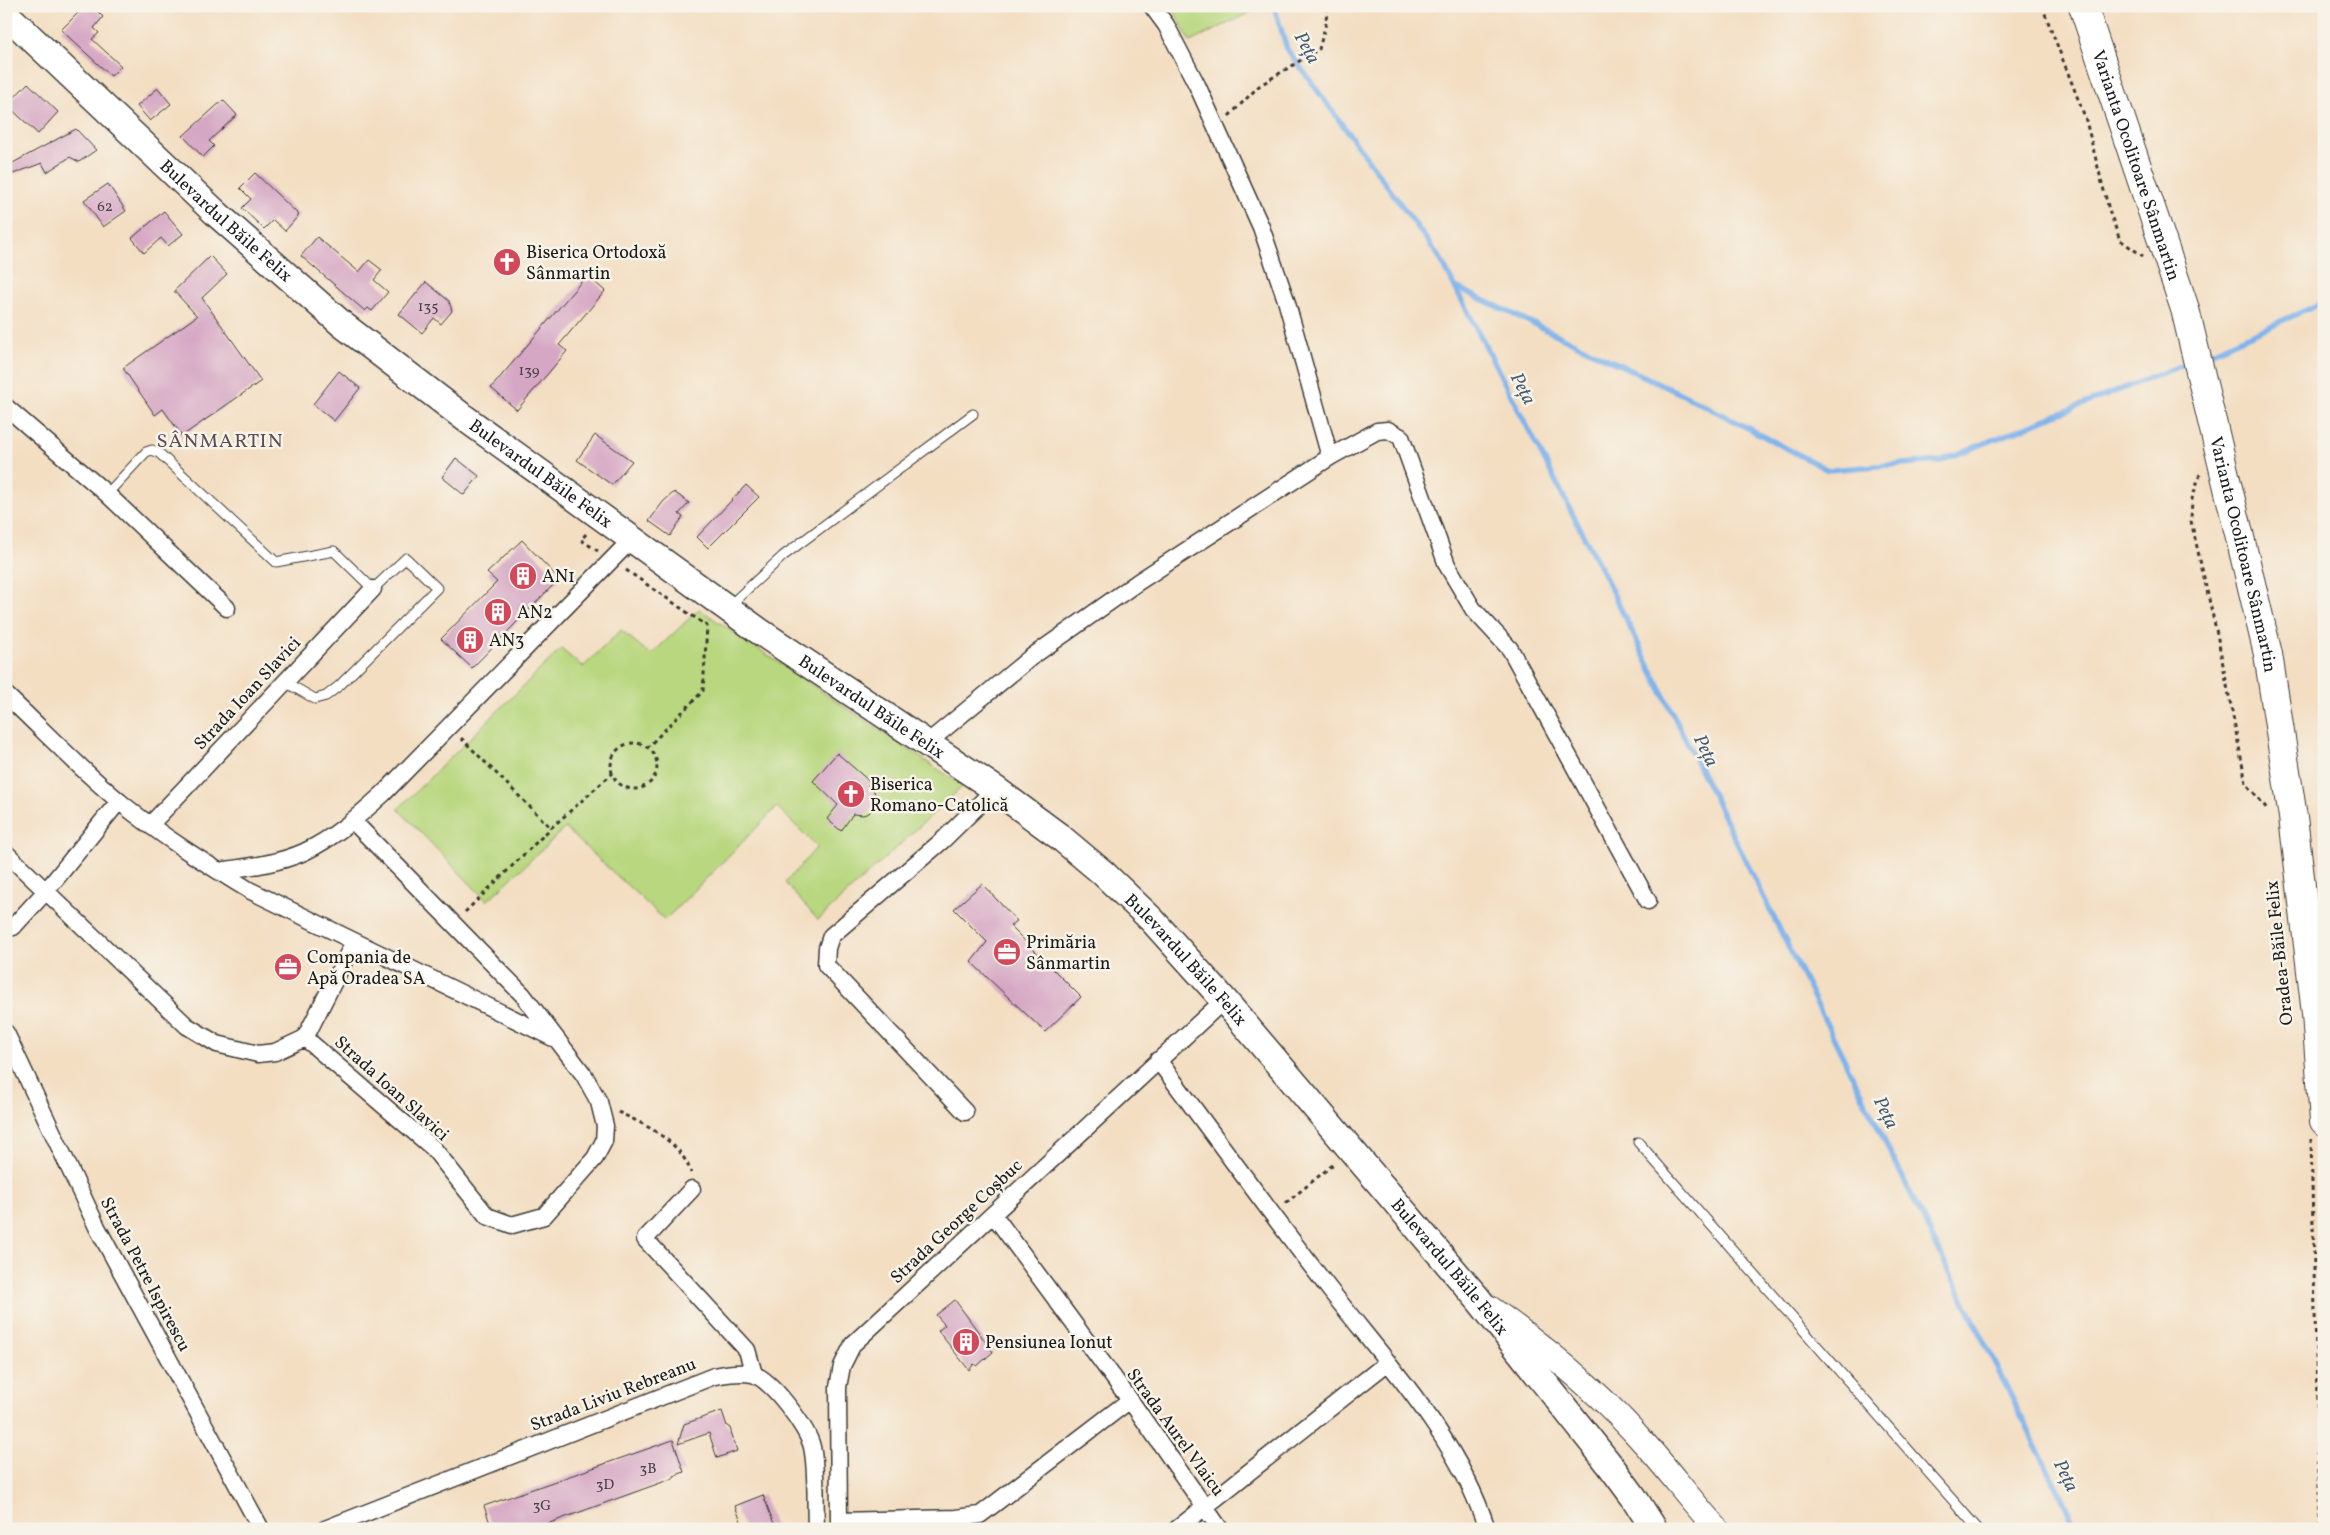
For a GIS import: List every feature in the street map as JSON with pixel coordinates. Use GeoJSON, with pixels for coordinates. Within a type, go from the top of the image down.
{"type":"FeatureCollection","features":[{"type":"Feature","properties":{"kind":"highway","name":"Varianta Ocolitoare Sânmartin"},"geometry":{"type":"LineString","coordinates":[[2083,6],[2184,309],[2268,654],[2294,817],[2316,1014],[2317,1126]]}},
{"type":"Feature","properties":{"kind":"main road","name":"Bulevardul Băile Felix"},"geometry":{"type":"LineString","coordinates":[[6,14],[218,215],[329,313],[466,419],[600,517],[727,608],[994,789],[1060,837],[1103,873],[1152,920],[1224,1000],[1478,1299],[1634,1496],[1654,1529]]}},
{"type":"Feature","properties":{"kind":"main road"},"geometry":{"type":"LineString","coordinates":[[1478,1299],[1543,1346],[1618,1415],[1717,1529]]}},
{"type":"Feature","properties":{"kind":"street"},"geometry":{"type":"LineString","coordinates":[[1152,6],[1170,34],[1216,128],[1268,245],[1286,300],[1330,457]]}},
{"type":"Feature","properties":{"kind":"street"},"geometry":{"type":"LineString","coordinates":[[6,407],[107,494],[227,608]]}},
{"type":"Feature","properties":{"kind":"street"},"geometry":{"type":"LineString","coordinates":[[926,744],[1030,658],[1138,582],[1330,457],[1377,431],[1388,430],[1401,438],[1447,565],[1473,609],[1510,649],[1648,901]]}},
{"type":"Feature","properties":{"kind":"street"},"geometry":{"type":"LineString","coordinates":[[218,871],[277,861],[304,852],[353,821],[632,539]]}},
{"type":"Feature","properties":{"kind":"street","name":"Strada Ioan Slavici"},"geometry":{"type":"LineString","coordinates":[[150,825],[373,589]]}},
{"type":"Feature","properties":{"kind":"street","name":"Strada Ioan Slavici"},"geometry":{"type":"LineString","coordinates":[[6,695],[119,801],[150,825],[218,871],[249,890],[557,1040]]}},
{"type":"Feature","properties":{"kind":"street"},"geometry":{"type":"LineString","coordinates":[[965,1112],[826,965],[827,948],[831,936],[943,840],[994,789]]}},
{"type":"Feature","properties":{"kind":"street"},"geometry":{"type":"LineString","coordinates":[[6,928],[13,927],[46,891],[119,801]]}},
{"type":"Feature","properties":{"kind":"street","name":"Strada Ioan Slavici"},"geometry":{"type":"LineString","coordinates":[[305,1038],[433,1148],[487,1216],[512,1225],[544,1216],[596,1158],[604,1141],[605,1126],[599,1102],[584,1075],[523,995],[353,821]]}},
{"type":"Feature","properties":{"kind":"street"},"geometry":{"type":"LineString","coordinates":[[6,853],[187,1026],[216,1044],[258,1054],[275,1052],[305,1038],[354,942]]}},
{"type":"Feature","properties":{"kind":"street","name":"Strada George Coșbuc"},"geometry":{"type":"LineString","coordinates":[[839,1525],[838,1387],[842,1366],[853,1344],[1224,1000]]}},
{"type":"Feature","properties":{"kind":"street","name":"Strada Petre Ispirescu"},"geometry":{"type":"LineString","coordinates":[[6,1033],[97,1228],[261,1529]]}},
{"type":"Feature","properties":{"kind":"street"},"geometry":{"type":"LineString","coordinates":[[1158,1060],[1272,1214],[1425,1412],[1467,1481],[1487,1529]]}},
{"type":"Feature","properties":{"kind":"street"},"geometry":{"type":"LineString","coordinates":[[692,1188],[645,1239],[747,1350],[754,1374],[773,1389],[797,1416],[812,1448],[816,1529]]}},
{"type":"Feature","properties":{"kind":"street","name":"Strada Aurel Vlaicu"},"geometry":{"type":"LineString","coordinates":[[993,1214],[1130,1400],[1220,1529]]}},
{"type":"Feature","properties":{"kind":"street"},"geometry":{"type":"LineString","coordinates":[[1177,1529],[1387,1363]]}},
{"type":"Feature","properties":{"kind":"street","name":"Strada Liviu Rebreanu"},"geometry":{"type":"LineString","coordinates":[[325,1529],[714,1376],[735,1373],[754,1374]]}},
{"type":"Feature","properties":{"kind":"street"},"geometry":{"type":"LineString","coordinates":[[839,1525],[980,1515],[1130,1400]]}},
{"type":"Feature","properties":{"kind":"lane"},"geometry":{"type":"LineString","coordinates":[[727,608],[783,556],[973,414]]}},
{"type":"Feature","properties":{"kind":"lane"},"geometry":{"type":"LineString","coordinates":[[107,494],[146,452],[152,450],[158,453],[276,562],[334,551],[373,589]]}},
{"type":"Feature","properties":{"kind":"lane","name":"Strada Ioan Slavici"},"geometry":{"type":"LineString","coordinates":[[285,682],[315,699],[326,696],[340,685],[437,588],[406,558],[373,589]]}},
{"type":"Feature","properties":{"kind":"lane"},"geometry":{"type":"LineString","coordinates":[[1638,1142],[1978,1529]]}},
{"type":"Feature","properties":{"kind":"path"},"geometry":{"type":"LineString","coordinates":[[1216,128],[1259,86],[1319,49],[1326,23],[1327,6]]}},
{"type":"Feature","properties":{"kind":"path"},"geometry":{"type":"LineString","coordinates":[[2042,6],[2084,117],[2109,210],[2120,240],[2146,261]]}},
{"type":"Feature","properties":{"kind":"path"},"geometry":{"type":"LineString","coordinates":[[2201,467],[2192,500],[2191,521],[2217,634],[2246,783],[2272,816]]}},
{"type":"Feature","properties":{"kind":"path"},"geometry":{"type":"LineString","coordinates":[[600,517],[581,540],[706,626],[703,691],[648,747]]}},
{"type":"Feature","properties":{"kind":"path"},"geometry":{"type":"LineString","coordinates":[[448,726],[551,828]]}},
{"type":"Feature","properties":{"kind":"path"},"geometry":{"type":"LineString","coordinates":[[634,743],[648,747],[656,760],[657,768],[655,775],[645,786],[637,788],[622,785],[613,773],[612,759],[621,747],[634,743]]}},
{"type":"Feature","properties":{"kind":"path"},"geometry":{"type":"LineString","coordinates":[[454,923],[551,828],[613,773]]}},
{"type":"Feature","properties":{"kind":"path"},"geometry":{"type":"LineString","coordinates":[[599,1102],[634,1119],[670,1141],[688,1162],[692,1178],[692,1188]]}},
{"type":"Feature","properties":{"kind":"path"},"geometry":{"type":"LineString","coordinates":[[2317,1126],[2320,1529]]}},
{"type":"Feature","properties":{"kind":"path"},"geometry":{"type":"LineString","coordinates":[[1272,1214],[1351,1150]]}},
{"type":"Feature","properties":{"kind":"green space"},"geometry":{"type":"Polygon","coordinates":[[[1172,6],[1263,6],[1190,42],[1172,6]]]}},
{"type":"Feature","properties":{"kind":"green space"},"geometry":{"type":"Polygon","coordinates":[[[699,609],[963,786],[818,920],[785,883],[817,847],[777,807],[665,920],[565,828],[487,901],[398,809],[561,649],[583,667],[621,630],[651,655],[699,609]]]}},
{"type":"Feature","properties":{"kind":"building"},"geometry":{"type":"Polygon","coordinates":[[[85,6],[92,6],[103,17],[94,28],[99,33],[92,39],[121,66],[111,76],[61,30],[85,6]]]}},
{"type":"Feature","properties":{"kind":"building"},"geometry":{"type":"Polygon","coordinates":[[[28,83],[58,112],[38,134],[7,105],[28,83]]]}},
{"type":"Feature","properties":{"kind":"building"},"geometry":{"type":"Polygon","coordinates":[[[158,88],[171,104],[150,121],[137,106],[158,88]]]}},
{"type":"Feature","properties":{"kind":"building"},"geometry":{"type":"Polygon","coordinates":[[[223,100],[237,115],[209,141],[214,146],[203,157],[183,136],[223,100]]]}},
{"type":"Feature","properties":{"kind":"building"},"geometry":{"type":"Polygon","coordinates":[[[76,129],[96,150],[79,162],[70,157],[47,172],[42,163],[13,174],[9,165],[76,129]]]}},
{"type":"Feature","properties":{"kind":"building"},"geometry":{"type":"Polygon","coordinates":[[[255,173],[299,215],[285,231],[273,220],[264,229],[242,208],[251,199],[240,188],[255,173]]]}},
{"type":"Feature","properties":{"kind":"building"},"geometry":{"type":"Polygon","coordinates":[[[108,184],[126,211],[103,227],[84,200],[108,184]]]}},
{"type":"Feature","properties":{"kind":"building"},"geometry":{"type":"Polygon","coordinates":[[[164,211],[183,234],[168,246],[161,238],[144,253],[132,238],[164,211]]]}},
{"type":"Feature","properties":{"kind":"building"},"geometry":{"type":"Polygon","coordinates":[[[317,237],[359,272],[369,260],[382,270],[374,280],[388,292],[372,311],[368,308],[365,311],[301,256],[317,237]]]}},
{"type":"Feature","properties":{"kind":"building"},"geometry":{"type":"Polygon","coordinates":[[[210,256],[227,274],[202,298],[261,381],[182,436],[163,409],[155,415],[123,368],[197,316],[174,291],[210,256]]]}},
{"type":"Feature","properties":{"kind":"building"},"geometry":{"type":"Polygon","coordinates":[[[587,275],[605,291],[559,345],[567,351],[517,410],[491,388],[587,275]]]}},
{"type":"Feature","properties":{"kind":"building"},"geometry":{"type":"Polygon","coordinates":[[[426,282],[449,301],[452,311],[441,324],[434,318],[422,333],[399,314],[426,282]]]}},
{"type":"Feature","properties":{"kind":"building"},"geometry":{"type":"Polygon","coordinates":[[[339,371],[360,388],[334,421],[313,404],[339,371]]]}},
{"type":"Feature","properties":{"kind":"building"},"geometry":{"type":"Polygon","coordinates":[[[595,435],[632,461],[612,485],[577,460],[595,435]]]}},
{"type":"Feature","properties":{"kind":"building"},"geometry":{"type":"Polygon","coordinates":[[[456,458],[479,476],[464,495],[442,477],[456,458]]]}},
{"type":"Feature","properties":{"kind":"building"},"geometry":{"type":"Polygon","coordinates":[[[746,485],[759,497],[708,548],[697,537],[746,485]]]}},
{"type":"Feature","properties":{"kind":"building"},"geometry":{"type":"Polygon","coordinates":[[[674,492],[689,503],[679,514],[683,517],[670,536],[649,521],[663,502],[674,492]]]}},
{"type":"Feature","properties":{"kind":"building"},"geometry":{"type":"Polygon","coordinates":[[[522,540],[559,579],[472,668],[441,639],[497,582],[487,573],[522,540]]]}},
{"type":"Feature","properties":{"kind":"building","name":"Biserica Romano-Catolică"},"geometry":{"type":"Polygon","coordinates":[[[837,753],[870,782],[868,786],[874,791],[877,801],[869,813],[863,815],[853,814],[841,831],[827,819],[838,805],[813,781],[837,753]]]}},
{"type":"Feature","properties":{"kind":"building","name":"Primăria Sânmartin"},"geometry":{"type":"Polygon","coordinates":[[[982,884],[1017,921],[1010,926],[1081,997],[1045,1032],[971,962],[987,942],[954,909],[982,884]]]}},
{"type":"Feature","properties":{"kind":"building","name":"Pensiunea Ionut"},"geometry":{"type":"Polygon","coordinates":[[[955,1300],[993,1352],[977,1366],[974,1364],[969,1370],[938,1331],[945,1325],[936,1315],[955,1300]]]}},
{"type":"Feature","properties":{"kind":"building"},"geometry":{"type":"Polygon","coordinates":[[[722,1411],[727,1426],[730,1428],[737,1451],[717,1458],[709,1433],[678,1444],[684,1424],[722,1411]]]}},
{"type":"Feature","properties":{"kind":"building"},"geometry":{"type":"Polygon","coordinates":[[[673,1440],[684,1472],[674,1476],[674,1478],[533,1529],[492,1529],[484,1506],[673,1440]]]}},
{"type":"Feature","properties":{"kind":"building"},"geometry":{"type":"Polygon","coordinates":[[[763,1495],[776,1529],[744,1529],[735,1506],[763,1495]]]}},
{"type":"Feature","properties":{"kind":"waterway","name":"Peța"},"geometry":{"type":"LineString","coordinates":[[1274,6],[1287,49],[1440,258],[1603,573],[2077,1529]]}},
{"type":"Feature","properties":{"kind":"waterway"},"geometry":{"type":"LineString","coordinates":[[1456,287],[1698,402],[1828,470],[1940,461],[2190,362]]}},
{"type":"Feature","properties":{"kind":"waterway"},"geometry":{"type":"LineString","coordinates":[[2203,356],[2324,302]]}},
{"type":"Feature","properties":{"kind":"place","name":"Biserica Ortodoxă Sânmartin"},"geometry":{"type":"Point","coordinates":[507,262]}},
{"type":"Feature","properties":{"kind":"place","name":"AN1"},"geometry":{"type":"Point","coordinates":[523,576]}},
{"type":"Feature","properties":{"kind":"place","name":"AN2"},"geometry":{"type":"Point","coordinates":[498,612]}},
{"type":"Feature","properties":{"kind":"place","name":"AN3"},"geometry":{"type":"Point","coordinates":[470,640]}},
{"type":"Feature","properties":{"kind":"place","name":"Biserica Romano-Catolică"},"geometry":{"type":"Point","coordinates":[851,794]}},
{"type":"Feature","properties":{"kind":"place","name":"Primăria Sânmartin"},"geometry":{"type":"Point","coordinates":[1007,952]}},
{"type":"Feature","properties":{"kind":"place","name":"Compania de Apă Oradea SA"},"geometry":{"type":"Point","coordinates":[288,967]}},
{"type":"Feature","properties":{"kind":"place","name":"Pensiunea Ionut"},"geometry":{"type":"Point","coordinates":[966,1342]}},
{"type":"Feature","properties":{"kind":"district","name":"SÂNMARTIN"},"geometry":{"type":"Point","coordinates":[220,440]}}]}
